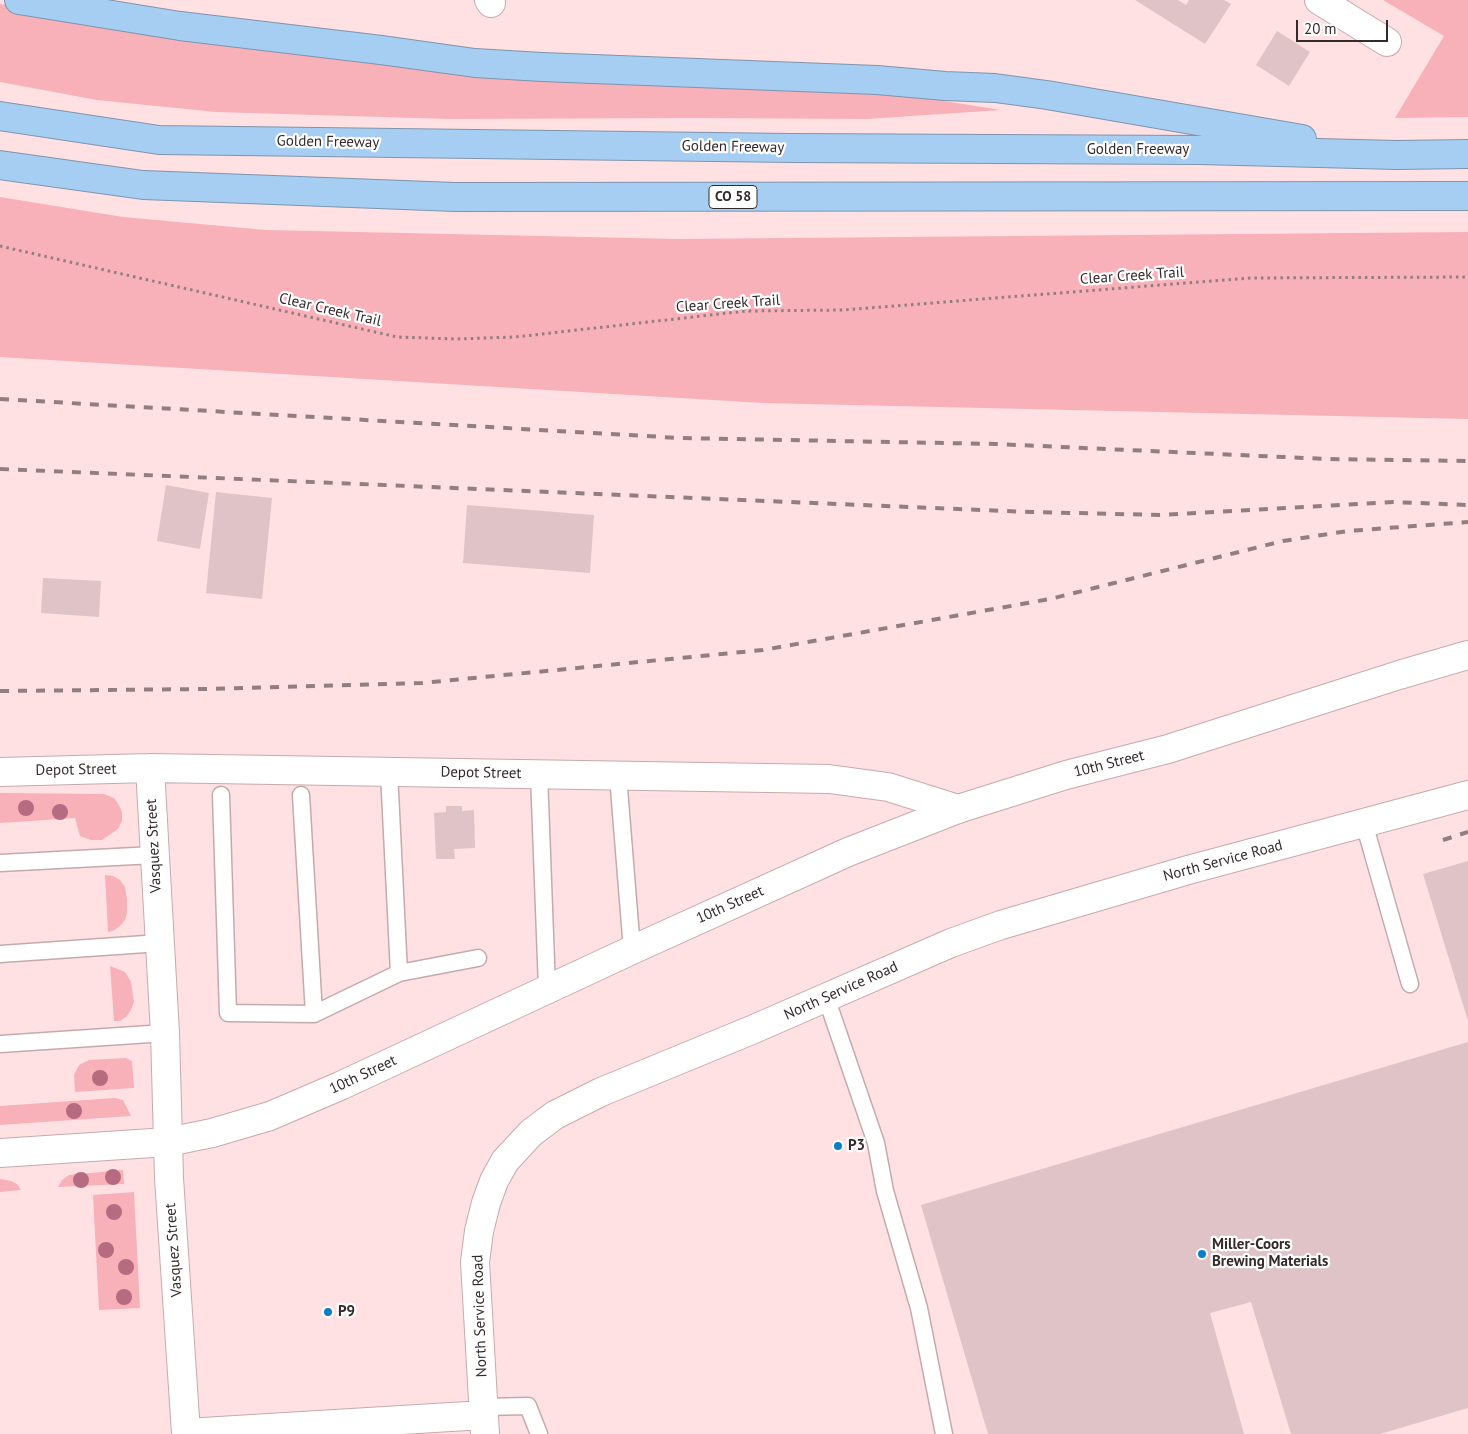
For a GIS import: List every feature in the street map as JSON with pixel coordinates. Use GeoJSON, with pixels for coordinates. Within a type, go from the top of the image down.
{"type":"FeatureCollection","features":[{"type":"Feature","properties":{"kind":"highway"},"geometry":{"type":"LineString","coordinates":[[19,0],[180,26],[476,63],[542,68],[877,80],[995,88],[1397,155]]}},
{"type":"Feature","properties":{"kind":"highway","name":"Golden Freeway"},"geometry":{"type":"LineString","coordinates":[[0,116],[159,140],[792,148],[1199,150],[1397,155],[1468,154]]}},
{"type":"Feature","properties":{"kind":"highway","name":"CO 58"},"geometry":{"type":"LineString","coordinates":[[0,165],[143,185],[455,197],[1468,196]]}},
{"type":"Feature","properties":{"kind":"street"},"geometry":{"type":"LineString","coordinates":[[1319,0],[1387,42]]}},
{"type":"Feature","properties":{"kind":"street","name":"10th Street"},"geometry":{"type":"LineString","coordinates":[[0,1153],[168,1142],[212,1133],[270,1116],[340,1086],[848,852],[958,809],[1066,775],[1168,749],[1399,675],[1468,655]]}},
{"type":"Feature","properties":{"kind":"street","name":"Depot Street"},"geometry":{"type":"LineString","coordinates":[[0,772],[150,768],[829,779],[888,787],[958,809]]}},
{"type":"Feature","properties":{"kind":"street","name":"Vasquez Street"},"geometry":{"type":"LineString","coordinates":[[150,768],[165,1033],[168,1142],[186,1433],[484,1419]]}},
{"type":"Feature","properties":{"kind":"street","name":"North Service Road"},"geometry":{"type":"LineString","coordinates":[[484,1419],[475,1262],[479,1231],[494,1180],[505,1161],[531,1132],[555,1115],[601,1092],[951,943],[1001,926],[1188,870],[1468,796]]}},
{"type":"Feature","properties":{"kind":"lane"},"geometry":{"type":"LineString","coordinates":[[389,772],[399,974]]}},
{"type":"Feature","properties":{"kind":"lane"},"geometry":{"type":"LineString","coordinates":[[539,774],[547,989]]}},
{"type":"Feature","properties":{"kind":"lane"},"geometry":{"type":"LineString","coordinates":[[618,776],[632,950]]}},
{"type":"Feature","properties":{"kind":"lane"},"geometry":{"type":"LineString","coordinates":[[221,795],[228,1014],[314,1014],[399,974],[478,958]]}},
{"type":"Feature","properties":{"kind":"lane"},"geometry":{"type":"LineString","coordinates":[[300,795],[314,1014]]}},
{"type":"Feature","properties":{"kind":"lane"},"geometry":{"type":"LineString","coordinates":[[1364,823],[1410,984]]}},
{"type":"Feature","properties":{"kind":"lane"},"geometry":{"type":"LineString","coordinates":[[0,863],[154,855]]}},
{"type":"Feature","properties":{"kind":"lane"},"geometry":{"type":"LineString","coordinates":[[0,954],[160,943]]}},
{"type":"Feature","properties":{"kind":"lane"},"geometry":{"type":"LineString","coordinates":[[826,997],[876,1143],[885,1191],[919,1308],[944,1434]]}},
{"type":"Feature","properties":{"kind":"lane"},"geometry":{"type":"LineString","coordinates":[[0,1044],[165,1033]]}},
{"type":"Feature","properties":{"kind":"lane"},"geometry":{"type":"LineString","coordinates":[[484,1419],[528,1406],[539,1434]]}},
{"type":"Feature","properties":{"kind":"path","name":"Clear Creek Trail"},"geometry":{"type":"LineString","coordinates":[[0,246],[397,337],[456,339],[515,337],[746,311],[843,310],[1250,278],[1468,277]]}},
{"type":"Feature","properties":{"kind":"shaded area"},"geometry":{"type":"Polygon","coordinates":[[[1383,0],[1468,0],[1468,117],[1395,118],[1444,36],[1383,0]]]}},
{"type":"Feature","properties":{"kind":"shaded area"},"geometry":{"type":"Polygon","coordinates":[[[0,4],[75,19],[925,98],[1001,110],[867,119],[449,119],[216,112],[97,100],[0,82],[0,4]]]}},
{"type":"Feature","properties":{"kind":"shaded area"},"geometry":{"type":"Polygon","coordinates":[[[0,197],[123,217],[266,230],[677,239],[1468,232],[1468,419],[763,403],[0,357],[0,197]]]}},
{"type":"Feature","properties":{"kind":"shaded area"},"geometry":{"type":"Polygon","coordinates":[[[0,793],[104,794],[114,798],[119,805],[122,812],[122,821],[118,829],[102,840],[91,840],[80,836],[75,818],[0,823],[0,793]]]}},
{"type":"Feature","properties":{"kind":"shaded area"},"geometry":{"type":"Polygon","coordinates":[[[105,875],[113,876],[120,880],[125,887],[127,899],[125,920],[113,931],[108,932],[105,875]]]}},
{"type":"Feature","properties":{"kind":"shaded area"},"geometry":{"type":"Polygon","coordinates":[[[110,966],[125,972],[131,982],[134,1002],[127,1016],[120,1021],[114,1021],[110,966]]]}},
{"type":"Feature","properties":{"kind":"shaded area"},"geometry":{"type":"Polygon","coordinates":[[[126,1058],[132,1061],[134,1088],[75,1092],[74,1075],[79,1065],[89,1060],[126,1058]]]}},
{"type":"Feature","properties":{"kind":"shaded area"},"geometry":{"type":"Polygon","coordinates":[[[115,1098],[123,1100],[131,1116],[0,1125],[0,1106],[115,1098]]]}},
{"type":"Feature","properties":{"kind":"shaded area"},"geometry":{"type":"Polygon","coordinates":[[[123,1170],[124,1184],[58,1187],[62,1180],[69,1175],[123,1170]]]}},
{"type":"Feature","properties":{"kind":"shaded area"},"geometry":{"type":"Polygon","coordinates":[[[0,1179],[17,1184],[21,1190],[0,1192],[0,1179]]]}},
{"type":"Feature","properties":{"kind":"shaded area"},"geometry":{"type":"Polygon","coordinates":[[[134,1192],[140,1308],[99,1310],[93,1195],[134,1192]]]}},
{"type":"Feature","properties":{"kind":"building"},"geometry":{"type":"Polygon","coordinates":[[[1135,0],[1178,0],[1186,5],[1189,0],[1224,0],[1231,4],[1205,44],[1135,0]]]}},
{"type":"Feature","properties":{"kind":"building"},"geometry":{"type":"Polygon","coordinates":[[[1277,31],[1310,52],[1289,86],[1256,65],[1277,31]]]}},
{"type":"Feature","properties":{"kind":"building"},"geometry":{"type":"Polygon","coordinates":[[[166,485],[209,493],[200,549],[157,541],[166,485]]]}},
{"type":"Feature","properties":{"kind":"building"},"geometry":{"type":"Polygon","coordinates":[[[216,492],[272,498],[262,599],[206,593],[216,492]]]}},
{"type":"Feature","properties":{"kind":"building"},"geometry":{"type":"Polygon","coordinates":[[[467,505],[594,515],[590,573],[463,563],[467,505]]]}},
{"type":"Feature","properties":{"kind":"building"},"geometry":{"type":"Polygon","coordinates":[[[43,578],[101,581],[99,617],[41,613],[43,578]]]}},
{"type":"Feature","properties":{"kind":"building"},"geometry":{"type":"Polygon","coordinates":[[[446,806],[462,806],[462,811],[474,810],[475,848],[454,849],[455,859],[436,859],[434,813],[446,812],[446,806]]]}},
{"type":"Feature","properties":{"kind":"building"},"geometry":{"type":"Polygon","coordinates":[[[1468,861],[1468,1021],[1423,874],[1468,861]]]}},
{"type":"Feature","properties":{"kind":"building","name":"Miller-Coors Brewing Materials"},"geometry":{"type":"Polygon","coordinates":[[[1468,1042],[1468,1408],[1380,1434],[1291,1434],[1251,1302],[1210,1313],[1244,1434],[988,1434],[921,1205],[1468,1042]]]}},
{"type":"Feature","properties":{"kind":"railway"},"geometry":{"type":"LineString","coordinates":[[0,399],[680,438],[996,444],[1327,459],[1468,461]]}},
{"type":"Feature","properties":{"kind":"railway"},"geometry":{"type":"LineString","coordinates":[[0,469],[1031,512],[1160,515],[1393,502],[1468,505]]}},
{"type":"Feature","properties":{"kind":"railway"},"geometry":{"type":"LineString","coordinates":[[0,691],[208,689],[422,683],[763,650],[1050,599],[1283,541],[1348,531],[1468,522]]}},
{"type":"Feature","properties":{"kind":"railway"},"geometry":{"type":"LineString","coordinates":[[1443,840],[1468,832]]}},
{"type":"Feature","properties":{"kind":"place","name":"P3"},"geometry":{"type":"Point","coordinates":[838,1146]}},
{"type":"Feature","properties":{"kind":"place","name":"Miller-Coors Brewing Materials"},"geometry":{"type":"Point","coordinates":[1202,1254]}},
{"type":"Feature","properties":{"kind":"place","name":"P9"},"geometry":{"type":"Point","coordinates":[328,1312]}}]}
